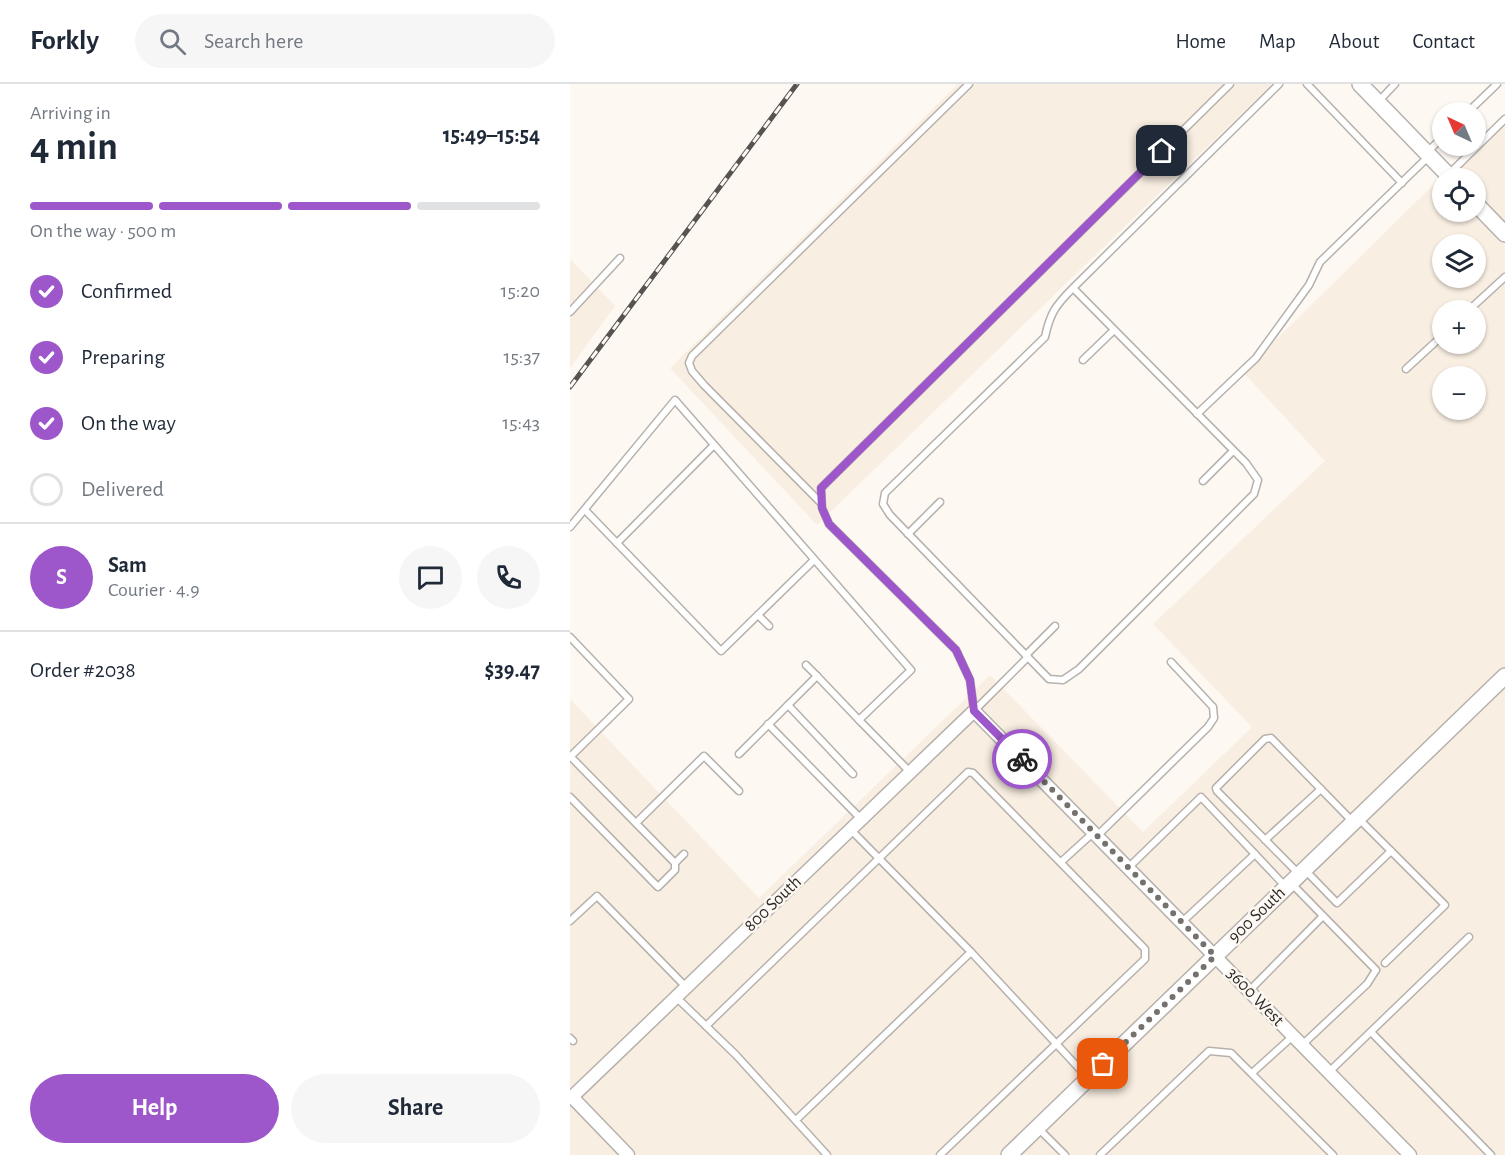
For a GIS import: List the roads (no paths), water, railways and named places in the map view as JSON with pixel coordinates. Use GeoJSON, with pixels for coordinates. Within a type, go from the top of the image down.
{"type":"FeatureCollection","features":[{"type":"Feature","properties":{"kind":"street"},"geometry":{"type":"LineString","coordinates":[[1360,84],[1441,168]]}},
{"type":"Feature","properties":{"kind":"street"},"geometry":{"type":"LineString","coordinates":[[1486,214],[1505,234]]}},
{"type":"Feature","properties":{"kind":"street","name":"900 South"},"geometry":{"type":"LineString","coordinates":[[1009,1155],[1505,676]]}},
{"type":"Feature","properties":{"kind":"street","name":"800 South"},"geometry":{"type":"LineString","coordinates":[[570,1097],[974,711]]}},
{"type":"Feature","properties":{"kind":"street","name":"3600 West"},"geometry":{"type":"LineString","coordinates":[[974,711],[1410,1155]]}},
{"type":"Feature","properties":{"kind":"street"},"geometry":{"type":"LineString","coordinates":[[570,1097],[628,1155]]}},
{"type":"Feature","properties":{"kind":"lane"},"geometry":{"type":"LineString","coordinates":[[822,503],[704,385],[692,371],[689,363],[692,356],[969,84]]}},
{"type":"Feature","properties":{"kind":"lane"},"geometry":{"type":"LineString","coordinates":[[974,711],[970,680],[956,650],[829,524],[822,503],[821,488],[1230,84]]}},
{"type":"Feature","properties":{"kind":"lane"},"geometry":{"type":"LineString","coordinates":[[1073,288],[1233,451],[1258,480],[1254,494],[1079,669],[1063,680],[1049,679],[909,534],[883,504],[885,493],[1045,337],[1055,306],[1073,288],[1279,84]]}},
{"type":"Feature","properties":{"kind":"lane"},"geometry":{"type":"LineString","coordinates":[[1307,84],[1402,183]]}},
{"type":"Feature","properties":{"kind":"lane"},"geometry":{"type":"LineString","coordinates":[[1378,102],[1395,84]]}},
{"type":"Feature","properties":{"kind":"lane"},"geometry":{"type":"LineString","coordinates":[[1478,102],[1497,84]]}},
{"type":"Feature","properties":{"kind":"lane"},"geometry":{"type":"LineString","coordinates":[[1459,168],[1505,119]]}},
{"type":"Feature","properties":{"kind":"lane"},"geometry":{"type":"LineString","coordinates":[[1197,414],[1256,358],[1309,285],[1320,262],[1402,183],[1432,149]]}},
{"type":"Feature","properties":{"kind":"lane"},"geometry":{"type":"LineString","coordinates":[[570,312],[620,258]]}},
{"type":"Feature","properties":{"kind":"lane"},"geometry":{"type":"LineString","coordinates":[[1480,300],[1505,277]]}},
{"type":"Feature","properties":{"kind":"lane"},"geometry":{"type":"LineString","coordinates":[[1083,360],[1114,330]]}},
{"type":"Feature","properties":{"kind":"lane"},"geometry":{"type":"LineString","coordinates":[[1407,369],[1432,345]]}},
{"type":"Feature","properties":{"kind":"lane"},"geometry":{"type":"LineString","coordinates":[[570,528],[675,400],[911,670],[860,720]]}},
{"type":"Feature","properties":{"kind":"lane"},"geometry":{"type":"LineString","coordinates":[[617,543],[714,445]]}},
{"type":"Feature","properties":{"kind":"lane"},"geometry":{"type":"LineString","coordinates":[[1203,481],[1233,451]]}},
{"type":"Feature","properties":{"kind":"lane"},"geometry":{"type":"LineString","coordinates":[[909,534],[940,502]]}},
{"type":"Feature","properties":{"kind":"lane"},"geometry":{"type":"LineString","coordinates":[[585,510],[721,651],[814,560]]}},
{"type":"Feature","properties":{"kind":"lane"},"geometry":{"type":"LineString","coordinates":[[758,615],[769,626]]}},
{"type":"Feature","properties":{"kind":"lane"},"geometry":{"type":"LineString","coordinates":[[974,711],[1055,626]]}},
{"type":"Feature","properties":{"kind":"lane"},"geometry":{"type":"LineString","coordinates":[[570,637],[629,699],[570,756],[675,862],[675,870],[658,887],[570,797]]}},
{"type":"Feature","properties":{"kind":"lane"},"geometry":{"type":"LineString","coordinates":[[1061,862],[1095,834],[1208,727],[1214,718],[1213,707],[1171,662]]}},
{"type":"Feature","properties":{"kind":"lane"},"geometry":{"type":"LineString","coordinates":[[806,665],[910,772]]}},
{"type":"Feature","properties":{"kind":"lane"},"geometry":{"type":"LineString","coordinates":[[739,753],[817,676]]}},
{"type":"Feature","properties":{"kind":"lane"},"geometry":{"type":"LineString","coordinates":[[788,705],[854,774]]}},
{"type":"Feature","properties":{"kind":"lane"},"geometry":{"type":"LineString","coordinates":[[768,724],[861,819]]}},
{"type":"Feature","properties":{"kind":"lane"},"geometry":{"type":"LineString","coordinates":[[1252,1073],[1298,1040],[1367,984],[1376,970],[1323,916],[1265,840],[1217,791],[1216,788],[1265,739],[1271,738],[1321,789],[1391,851],[1445,905],[1384,963]]}},
{"type":"Feature","properties":{"kind":"lane"},"geometry":{"type":"LineString","coordinates":[[636,823],[704,756],[739,791]]}},
{"type":"Feature","properties":{"kind":"lane"},"geometry":{"type":"LineString","coordinates":[[706,1026],[968,772],[973,773],[1145,949],[1145,959],[939,1155]]}},
{"type":"Feature","properties":{"kind":"lane"},"geometry":{"type":"LineString","coordinates":[[1265,840],[1321,789]]}},
{"type":"Feature","properties":{"kind":"lane"},"geometry":{"type":"LineString","coordinates":[[1128,868],[1201,796],[1255,854],[1337,903],[1391,851]]}},
{"type":"Feature","properties":{"kind":"lane"},"geometry":{"type":"LineString","coordinates":[[850,829],[972,952],[1088,1078]]}},
{"type":"Feature","properties":{"kind":"lane"},"geometry":{"type":"LineString","coordinates":[[675,862],[684,854]]}},
{"type":"Feature","properties":{"kind":"lane"},"geometry":{"type":"LineString","coordinates":[[1182,922],[1255,854]]}},
{"type":"Feature","properties":{"kind":"lane"},"geometry":{"type":"LineString","coordinates":[[570,921],[597,896],[686,987]]}},
{"type":"Feature","properties":{"kind":"lane"},"geometry":{"type":"LineString","coordinates":[[1249,991],[1323,916]]}},
{"type":"Feature","properties":{"kind":"lane"},"geometry":{"type":"LineString","coordinates":[[1329,1072],[1469,937]]}},
{"type":"Feature","properties":{"kind":"lane"},"geometry":{"type":"LineString","coordinates":[[796,1120],[972,952]]}},
{"type":"Feature","properties":{"kind":"lane"},"geometry":{"type":"LineString","coordinates":[[676,997],[736,1055],[827,1155]]}},
{"type":"Feature","properties":{"kind":"lane"},"geometry":{"type":"LineString","coordinates":[[1371,1032],[1491,1155]]}},
{"type":"Feature","properties":{"kind":"lane"},"geometry":{"type":"LineString","coordinates":[[1100,1155],[1209,1051],[1232,1053],[1333,1155]]}},
{"type":"Feature","properties":{"kind":"lane"},"geometry":{"type":"LineString","coordinates":[[1038,1127],[1065,1155]]}},
{"type":"Feature","properties":{"kind":"railway"},"geometry":{"type":"LineString","coordinates":[[570,387],[797,84]]}}]}
